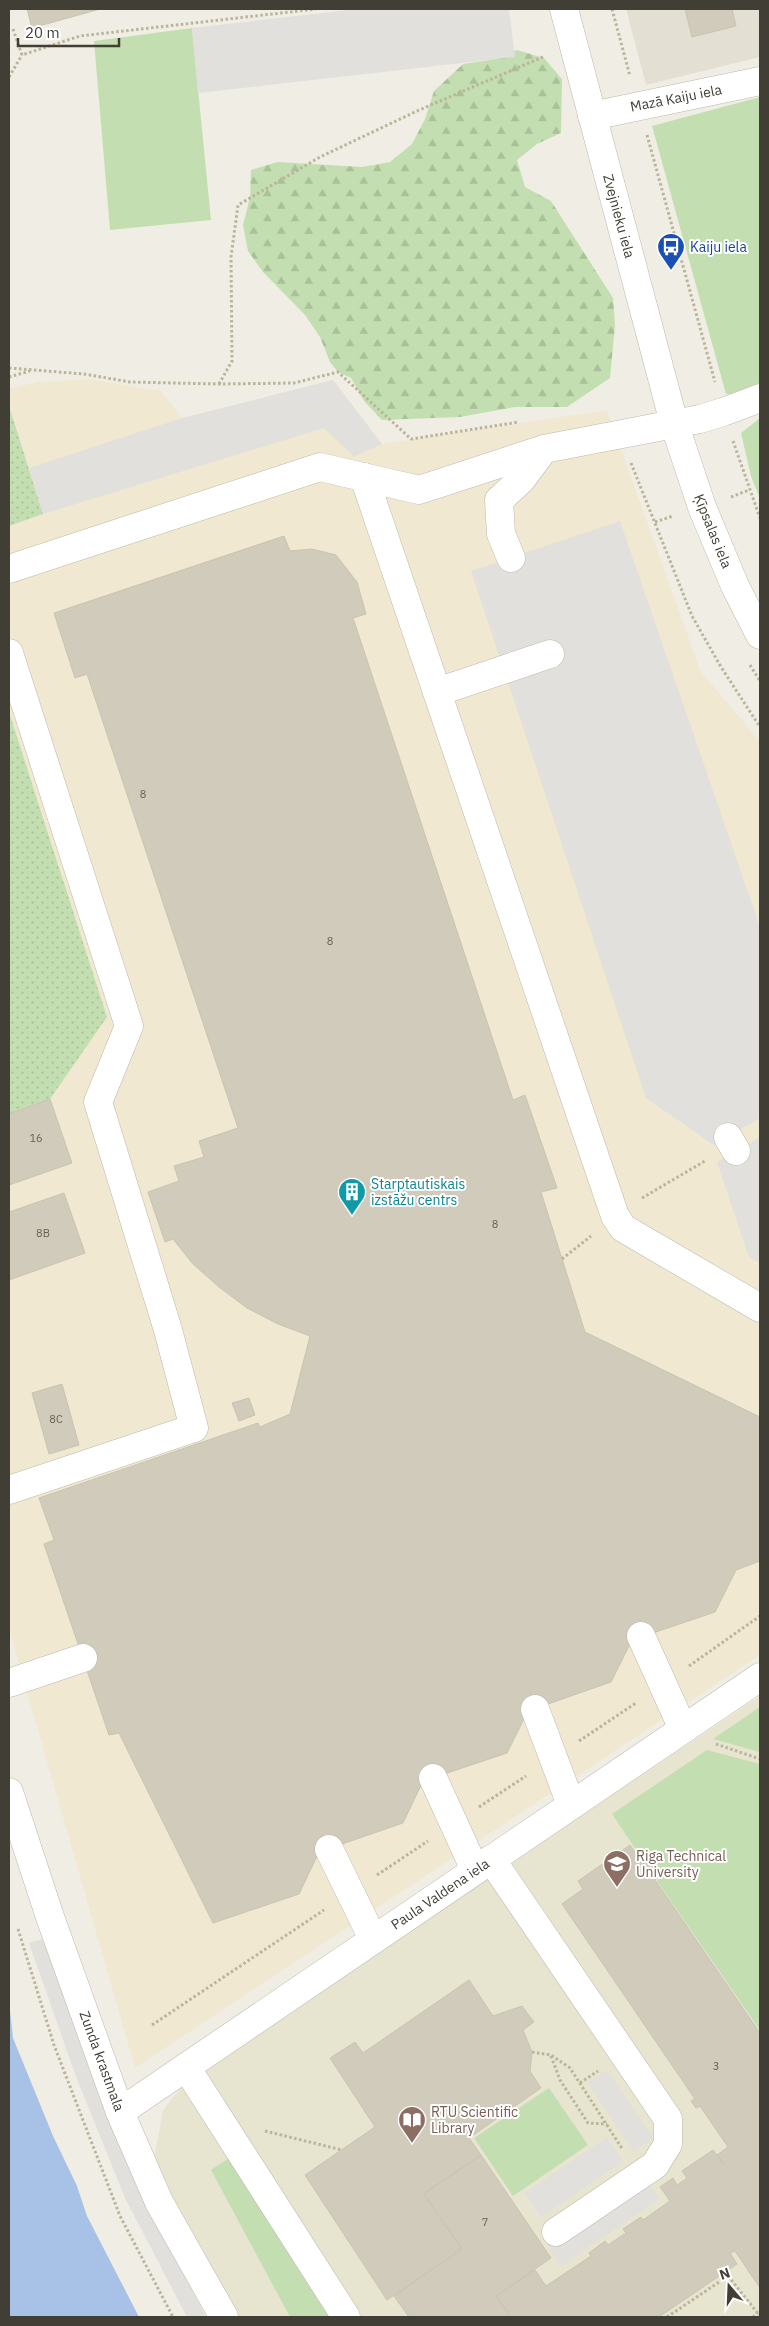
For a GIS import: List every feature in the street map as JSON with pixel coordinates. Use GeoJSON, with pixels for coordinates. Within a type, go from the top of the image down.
{"type":"FeatureCollection","features":[{"type":"Feature","properties":{"kind":"street","name":"Zvejnieku iela"},"geometry":{"type":"LineString","coordinates":[[564,9],[674,423]]}},
{"type":"Feature","properties":{"kind":"street","name":"Mazā Kaiju iela"},"geometry":{"type":"LineString","coordinates":[[592,116],[760,81]]}},
{"type":"Feature","properties":{"kind":"street"},"geometry":{"type":"LineString","coordinates":[[9,569],[320,467],[419,490],[544,449],[622,436],[723,412],[760,398]]}},
{"type":"Feature","properties":{"kind":"street","name":"Ķīpsalas iela"},"geometry":{"type":"LineString","coordinates":[[674,423],[702,507],[735,586],[760,635]]}},
{"type":"Feature","properties":{"kind":"street"},"geometry":{"type":"LineString","coordinates":[[511,558],[501,534],[499,500],[522,480],[544,449]]}},
{"type":"Feature","properties":{"kind":"street"},"geometry":{"type":"LineString","coordinates":[[364,477],[615,1216],[623,1228],[760,1308]]}},
{"type":"Feature","properties":{"kind":"street"},"geometry":{"type":"LineString","coordinates":[[9,653],[130,1026],[98,1102],[168,1330],[194,1428],[9,1490]]}},
{"type":"Feature","properties":{"kind":"street"},"geometry":{"type":"LineString","coordinates":[[437,692],[550,654]]}},
{"type":"Feature","properties":{"kind":"street"},"geometry":{"type":"LineString","coordinates":[[641,1636],[683,1728]]}},
{"type":"Feature","properties":{"kind":"street"},"geometry":{"type":"LineString","coordinates":[[9,1683],[83,1658]]}},
{"type":"Feature","properties":{"kind":"street","name":"Paula Valdena iela"},"geometry":{"type":"LineString","coordinates":[[120,2112],[760,1677]]}},
{"type":"Feature","properties":{"kind":"street"},"geometry":{"type":"LineString","coordinates":[[535,1709],[571,1805]]}},
{"type":"Feature","properties":{"kind":"street"},"geometry":{"type":"LineString","coordinates":[[432,1778],[483,1864],[668,2119],[668,2144],[655,2165],[556,2232]]}},
{"type":"Feature","properties":{"kind":"street","name":"Zunda krastmala"},"geometry":{"type":"LineString","coordinates":[[9,1792],[50,1917],[120,2112],[159,2202],[224,2317]]}},
{"type":"Feature","properties":{"kind":"street"},"geometry":{"type":"LineString","coordinates":[[329,1849],[373,1940]]}},
{"type":"Feature","properties":{"kind":"street"},"geometry":{"type":"LineString","coordinates":[[186,2067],[346,2317]]}},
{"type":"Feature","properties":{"kind":"path"},"geometry":{"type":"LineString","coordinates":[[9,77],[22,55],[80,36],[316,9]]}},
{"type":"Feature","properties":{"kind":"path"},"geometry":{"type":"LineString","coordinates":[[612,9],[723,412],[760,518]]}},
{"type":"Feature","properties":{"kind":"path"},"geometry":{"type":"LineString","coordinates":[[13,29],[22,55]]}},
{"type":"Feature","properties":{"kind":"path"},"geometry":{"type":"LineString","coordinates":[[219,384],[232,361],[231,257],[238,205],[320,157],[417,111],[547,55]]}},
{"type":"Feature","properties":{"kind":"path"},"geometry":{"type":"LineString","coordinates":[[9,368],[84,374],[130,382],[219,384],[294,383],[338,372],[411,439],[527,421]]}},
{"type":"Feature","properties":{"kind":"path"},"geometry":{"type":"LineString","coordinates":[[9,377],[35,370]]}},
{"type":"Feature","properties":{"kind":"path"},"geometry":{"type":"LineString","coordinates":[[622,436],[692,616],[721,668],[760,727]]}},
{"type":"Feature","properties":{"kind":"path"},"geometry":{"type":"LineString","coordinates":[[562,1259],[615,1216],[732,1144]]}},
{"type":"Feature","properties":{"kind":"path"},"geometry":{"type":"LineString","coordinates":[[713,1744],[760,1759]]}},
{"type":"Feature","properties":{"kind":"path"},"geometry":{"type":"LineString","coordinates":[[16,1920],[54,2045],[120,2216],[173,2317]]}},
{"type":"Feature","properties":{"kind":"path"},"geometry":{"type":"LineString","coordinates":[[532,2052],[551,2055],[570,2068],[640,2175]]}},
{"type":"Feature","properties":{"kind":"path"},"geometry":{"type":"LineString","coordinates":[[551,2055],[560,2080],[588,2123],[607,2124]]}},
{"type":"Feature","properties":{"kind":"path"},"geometry":{"type":"LineString","coordinates":[[290,2136],[342,2150]]}},
{"type":"Feature","properties":{"kind":"path"},"geometry":{"type":"LineString","coordinates":[[725,2272],[759,2315],[752,2317]]}},
{"type":"Feature","properties":{"kind":"path"},"geometry":{"type":"LineString","coordinates":[[667,2317],[728,2276]]}},
{"type":"Feature","properties":{"kind":"shaded area"},"geometry":{"type":"Polygon","coordinates":[[[357,9],[509,9],[515,57],[198,93],[192,28],[357,9]]]}},
{"type":"Feature","properties":{"kind":"shaded area"},"geometry":{"type":"Polygon","coordinates":[[[626,9],[760,9],[760,57],[646,85],[626,9]]]}},
{"type":"Feature","properties":{"kind":"shaded area","name":"Starptautiskais izstāžu centrs"},"geometry":{"type":"Polygon","coordinates":[[[89,379],[161,391],[182,418],[333,380],[382,444],[607,410],[701,672],[760,741],[760,1655],[135,2068],[9,1629],[9,389],[38,382],[89,379]]]}},
{"type":"Feature","properties":{"kind":"shaded area"},"geometry":{"type":"Polygon","coordinates":[[[333,380],[382,444],[354,457],[324,428],[43,514],[29,468],[182,418],[333,380]]]}},
{"type":"Feature","properties":{"kind":"shaded area"},"geometry":{"type":"Polygon","coordinates":[[[620,521],[760,927],[760,1118],[714,1145],[646,1098],[471,571],[620,521]]]}},
{"type":"Feature","properties":{"kind":"shaded area"},"geometry":{"type":"Polygon","coordinates":[[[760,1137],[760,1263],[749,1257],[717,1162],[760,1137]]]}},
{"type":"Feature","properties":{"kind":"shaded area","name":"Riga Technical University"},"geometry":{"type":"Polygon","coordinates":[[[760,1696],[760,2317],[235,2317],[220,2292],[154,2159],[163,2110],[187,2080],[760,1696]]]}},
{"type":"Feature","properties":{"kind":"shaded area"},"geometry":{"type":"Polygon","coordinates":[[[43,1939],[89,2068],[140,2192],[206,2317],[187,2317],[125,2198],[75,2074],[29,1943],[43,1939]]]}},
{"type":"Feature","properties":{"kind":"shaded area"},"geometry":{"type":"Polygon","coordinates":[[[607,2070],[653,2138],[634,2151],[588,2083],[607,2070]]]}},
{"type":"Feature","properties":{"kind":"shaded area"},"geometry":{"type":"Polygon","coordinates":[[[607,2137],[623,2161],[541,2217],[525,2193],[607,2137]]]}},
{"type":"Feature","properties":{"kind":"shaded area"},"geometry":{"type":"Polygon","coordinates":[[[645,2178],[659,2199],[561,2266],[547,2245],[645,2178]]]}},
{"type":"Feature","properties":{"kind":"green space"},"geometry":{"type":"Polygon","coordinates":[[[192,28],[211,220],[110,230],[94,41],[192,28]]]}},
{"type":"Feature","properties":{"kind":"green space"},"geometry":{"type":"Polygon","coordinates":[[[517,50],[544,58],[562,79],[561,133],[537,144],[517,160],[525,187],[551,201],[613,298],[615,325],[610,378],[567,407],[515,407],[460,417],[382,420],[364,401],[351,378],[338,372],[330,362],[320,337],[305,315],[263,272],[248,251],[243,225],[250,197],[251,170],[278,162],[362,167],[390,162],[412,144],[425,119],[434,91],[463,64],[490,60],[517,50]]]}},
{"type":"Feature","properties":{"kind":"green space"},"geometry":{"type":"Polygon","coordinates":[[[760,97],[760,383],[734,394],[726,394],[652,126],[760,97]]]}},
{"type":"Feature","properties":{"kind":"green space"},"geometry":{"type":"Polygon","coordinates":[[[9,406],[43,514],[9,526],[9,406]]]}},
{"type":"Feature","properties":{"kind":"green space"},"geometry":{"type":"Polygon","coordinates":[[[760,418],[760,499],[751,476],[741,433],[760,418]]]}},
{"type":"Feature","properties":{"kind":"green space"},"geometry":{"type":"Polygon","coordinates":[[[9,712],[107,1017],[50,1099],[9,1114],[9,712]]]}},
{"type":"Feature","properties":{"kind":"green space"},"geometry":{"type":"Polygon","coordinates":[[[760,1707],[760,1752],[713,1739],[760,1707]]]}},
{"type":"Feature","properties":{"kind":"green space"},"geometry":{"type":"Polygon","coordinates":[[[707,1750],[760,1764],[760,2030],[657,1881],[662,1876],[645,1851],[639,1854],[612,1814],[707,1750]]]}},
{"type":"Feature","properties":{"kind":"green space"},"geometry":{"type":"Polygon","coordinates":[[[549,2088],[588,2145],[513,2196],[474,2138],[549,2088]]]}},
{"type":"Feature","properties":{"kind":"green space"},"geometry":{"type":"Polygon","coordinates":[[[231,2157],[333,2317],[290,2317],[211,2170],[231,2157]]]}},
{"type":"Feature","properties":{"kind":"water"},"geometry":{"type":"Polygon","coordinates":[[[9,2001],[13,2038],[53,2136],[77,2186],[87,2216],[139,2317],[9,2317],[9,2001]]]}},
{"type":"Feature","properties":{"kind":"building"},"geometry":{"type":"Polygon","coordinates":[[[27,9],[100,9],[32,28],[27,9]]]}},
{"type":"Feature","properties":{"kind":"building"},"geometry":{"type":"Polygon","coordinates":[[[685,9],[732,9],[736,26],[692,37],[685,9]]]}},
{"type":"Feature","properties":{"kind":"building","name":"Starptautiskais izstāžu centrs"},"geometry":{"type":"Polygon","coordinates":[[[284,536],[290,551],[312,549],[336,555],[357,582],[366,614],[353,618],[513,1100],[525,1095],[557,1188],[541,1192],[585,1332],[760,1417],[760,1561],[736,1570],[715,1612],[632,1640],[611,1682],[528,1711],[507,1753],[423,1781],[403,1823],[319,1852],[299,1894],[213,1923],[119,1733],[109,1735],[44,1544],[54,1540],[39,1498],[258,1423],[260,1427],[290,1414],[310,1336],[278,1324],[247,1308],[193,1264],[173,1239],[165,1242],[148,1192],[179,1181],[174,1166],[204,1157],[199,1141],[238,1128],[87,674],[75,678],[54,613],[284,536]]]}},
{"type":"Feature","properties":{"kind":"building"},"geometry":{"type":"Polygon","coordinates":[[[50,1099],[72,1163],[9,1185],[9,1114],[50,1099]]]}},
{"type":"Feature","properties":{"kind":"building"},"geometry":{"type":"Polygon","coordinates":[[[64,1193],[85,1253],[9,1280],[9,1212],[64,1193]]]}},
{"type":"Feature","properties":{"kind":"building"},"geometry":{"type":"Polygon","coordinates":[[[62,1384],[79,1445],[49,1454],[32,1393],[62,1384]]]}},
{"type":"Feature","properties":{"kind":"building"},"geometry":{"type":"Polygon","coordinates":[[[249,1398],[255,1415],[239,1421],[232,1403],[249,1398]]]}},
{"type":"Feature","properties":{"kind":"building"},"geometry":{"type":"Polygon","coordinates":[[[630,1845],[639,1858],[644,1852],[660,1876],[655,1880],[760,2033],[760,2288],[735,2251],[730,2253],[737,2264],[659,2317],[511,2317],[496,2296],[535,2270],[546,2286],[591,2256],[589,2253],[605,2241],[608,2245],[626,2233],[623,2229],[641,2217],[643,2220],[670,2201],[660,2187],[673,2178],[677,2185],[687,2178],[682,2171],[713,2150],[724,2164],[717,2155],[728,2147],[700,2106],[696,2108],[691,2101],[695,2099],[562,1904],[583,1889],[578,1881],[630,1845]]]}},
{"type":"Feature","properties":{"kind":"building","name":"RTU Scientific Library"},"geometry":{"type":"Polygon","coordinates":[[[469,1980],[493,2016],[522,2006],[534,2022],[523,2030],[532,2052],[530,2071],[541,2088],[469,2138],[481,2155],[424,2194],[462,2249],[387,2300],[305,2175],[375,2127],[330,2058],[355,2042],[363,2053],[469,1980]]]}},
{"type":"Feature","properties":{"kind":"building"},"geometry":{"type":"Polygon","coordinates":[[[481,2155],[551,2258],[496,2296],[511,2317],[409,2317],[394,2296],[462,2249],[424,2194],[481,2155]]]}},
{"type":"Feature","properties":{"kind":"place","name":"Kaiju iela"},"geometry":{"type":"Point","coordinates":[671,271]}},
{"type":"Feature","properties":{"kind":"place","name":"Starptautiskais izstāžu centrs"},"geometry":{"type":"Point","coordinates":[352,1216]}},
{"type":"Feature","properties":{"kind":"place","name":"Riga Technical University"},"geometry":{"type":"Point","coordinates":[617,1888]}},
{"type":"Feature","properties":{"kind":"place","name":"RTU Scientific Library"},"geometry":{"type":"Point","coordinates":[412,2144]}}]}
